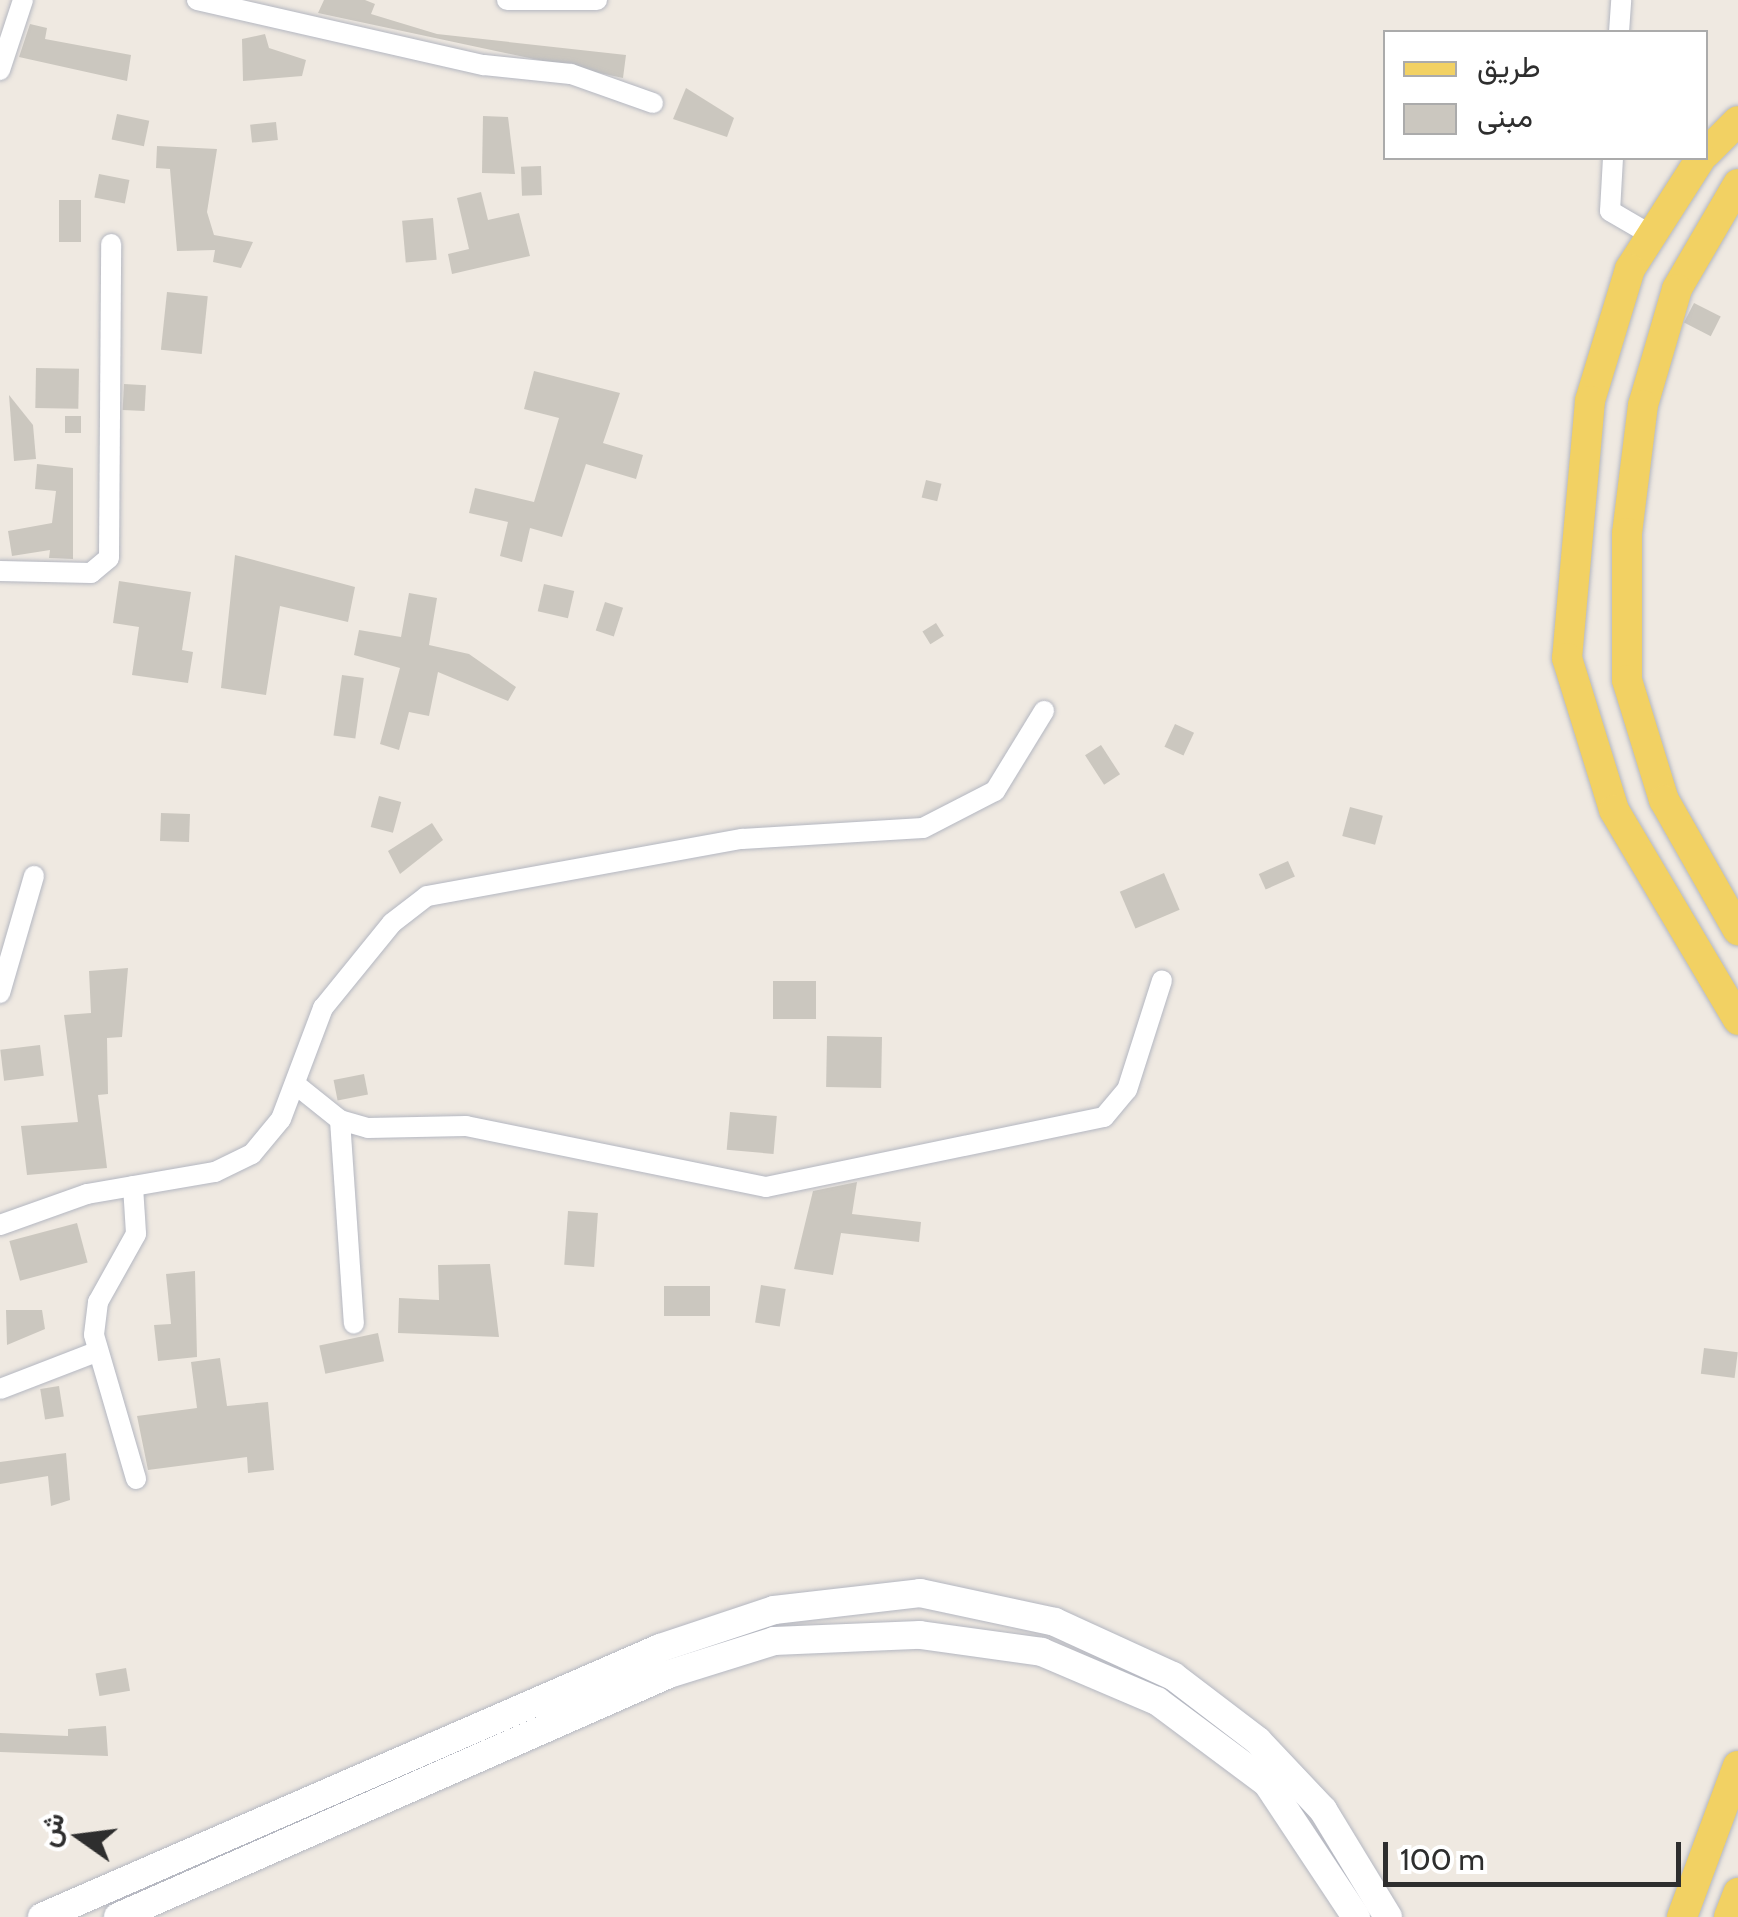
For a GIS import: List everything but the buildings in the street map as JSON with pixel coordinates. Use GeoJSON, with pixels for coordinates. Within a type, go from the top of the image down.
{"type":"FeatureCollection","features":[{"type":"Feature","properties":{"kind":"main road"},"geometry":{"type":"LineString","coordinates":[[1708,150],[1738,121]]}},
{"type":"Feature","properties":{"kind":"main road"},"geometry":{"type":"LineString","coordinates":[[1700,160],[1630,269],[1590,401],[1567,658],[1614,810],[1738,1020]]}},
{"type":"Feature","properties":{"kind":"main road"},"geometry":{"type":"LineString","coordinates":[[1738,184],[1677,289],[1643,405],[1628,533],[1627,680],[1664,800],[1738,930]]}},
{"type":"Feature","properties":{"kind":"main road"},"geometry":{"type":"LineString","coordinates":[[42,1917],[660,1648],[774,1610],[920,1593],[1014,1612],[1173,1676],[1258,1740],[1323,1810],[1359,1900]]}},
{"type":"Feature","properties":{"kind":"main road"},"geometry":{"type":"LineString","coordinates":[[1007,1648],[1014,1612]]}},
{"type":"Feature","properties":{"kind":"main road"},"geometry":{"type":"LineString","coordinates":[[118,1917],[669,1674],[757,1647],[920,1635],[1042,1652],[1157,1701],[1267,1783],[1359,1900],[1388,1917]]}},
{"type":"Feature","properties":{"kind":"main road"},"geometry":{"type":"LineString","coordinates":[[1682,1917],[1738,1766]]}},
{"type":"Feature","properties":{"kind":"main road"},"geometry":{"type":"LineString","coordinates":[[1729,1917],[1738,1893]]}},
{"type":"Feature","properties":{"kind":"street"},"geometry":{"type":"LineString","coordinates":[[0,70],[23,0]]}},
{"type":"Feature","properties":{"kind":"street"},"geometry":{"type":"LineString","coordinates":[[197,0],[484,65],[571,74],[653,103]]}},
{"type":"Feature","properties":{"kind":"street"},"geometry":{"type":"LineString","coordinates":[[507,0],[597,0]]}},
{"type":"Feature","properties":{"kind":"street"},"geometry":{"type":"LineString","coordinates":[[1619,30],[1621,0]]}},
{"type":"Feature","properties":{"kind":"street"},"geometry":{"type":"LineString","coordinates":[[1613,160],[1610,211],[1651,235]]}},
{"type":"Feature","properties":{"kind":"street"},"geometry":{"type":"LineString","coordinates":[[0,571],[91,573],[109,558],[111,244]]}},
{"type":"Feature","properties":{"kind":"street"},"geometry":{"type":"LineString","coordinates":[[0,1224],[134,1186],[241,1162],[273,1132],[332,995],[392,923],[427,896],[742,839],[923,828],[995,791],[1044,712]]}},
{"type":"Feature","properties":{"kind":"street"},"geometry":{"type":"LineString","coordinates":[[0,993],[34,876]]}},
{"type":"Feature","properties":{"kind":"street"},"geometry":{"type":"LineString","coordinates":[[295,1084],[340,1120],[380,1130],[466,1126],[766,1187],[1104,1117],[1127,1090],[1162,980]]}},
{"type":"Feature","properties":{"kind":"street"},"geometry":{"type":"LineString","coordinates":[[340,1120],[354,1324]]}},
{"type":"Feature","properties":{"kind":"street"},"geometry":{"type":"LineString","coordinates":[[134,1186],[136,1234],[98,1302],[96,1352],[136,1478]]}},
{"type":"Feature","properties":{"kind":"street"},"geometry":{"type":"LineString","coordinates":[[0,1389],[96,1352]]}}]}
